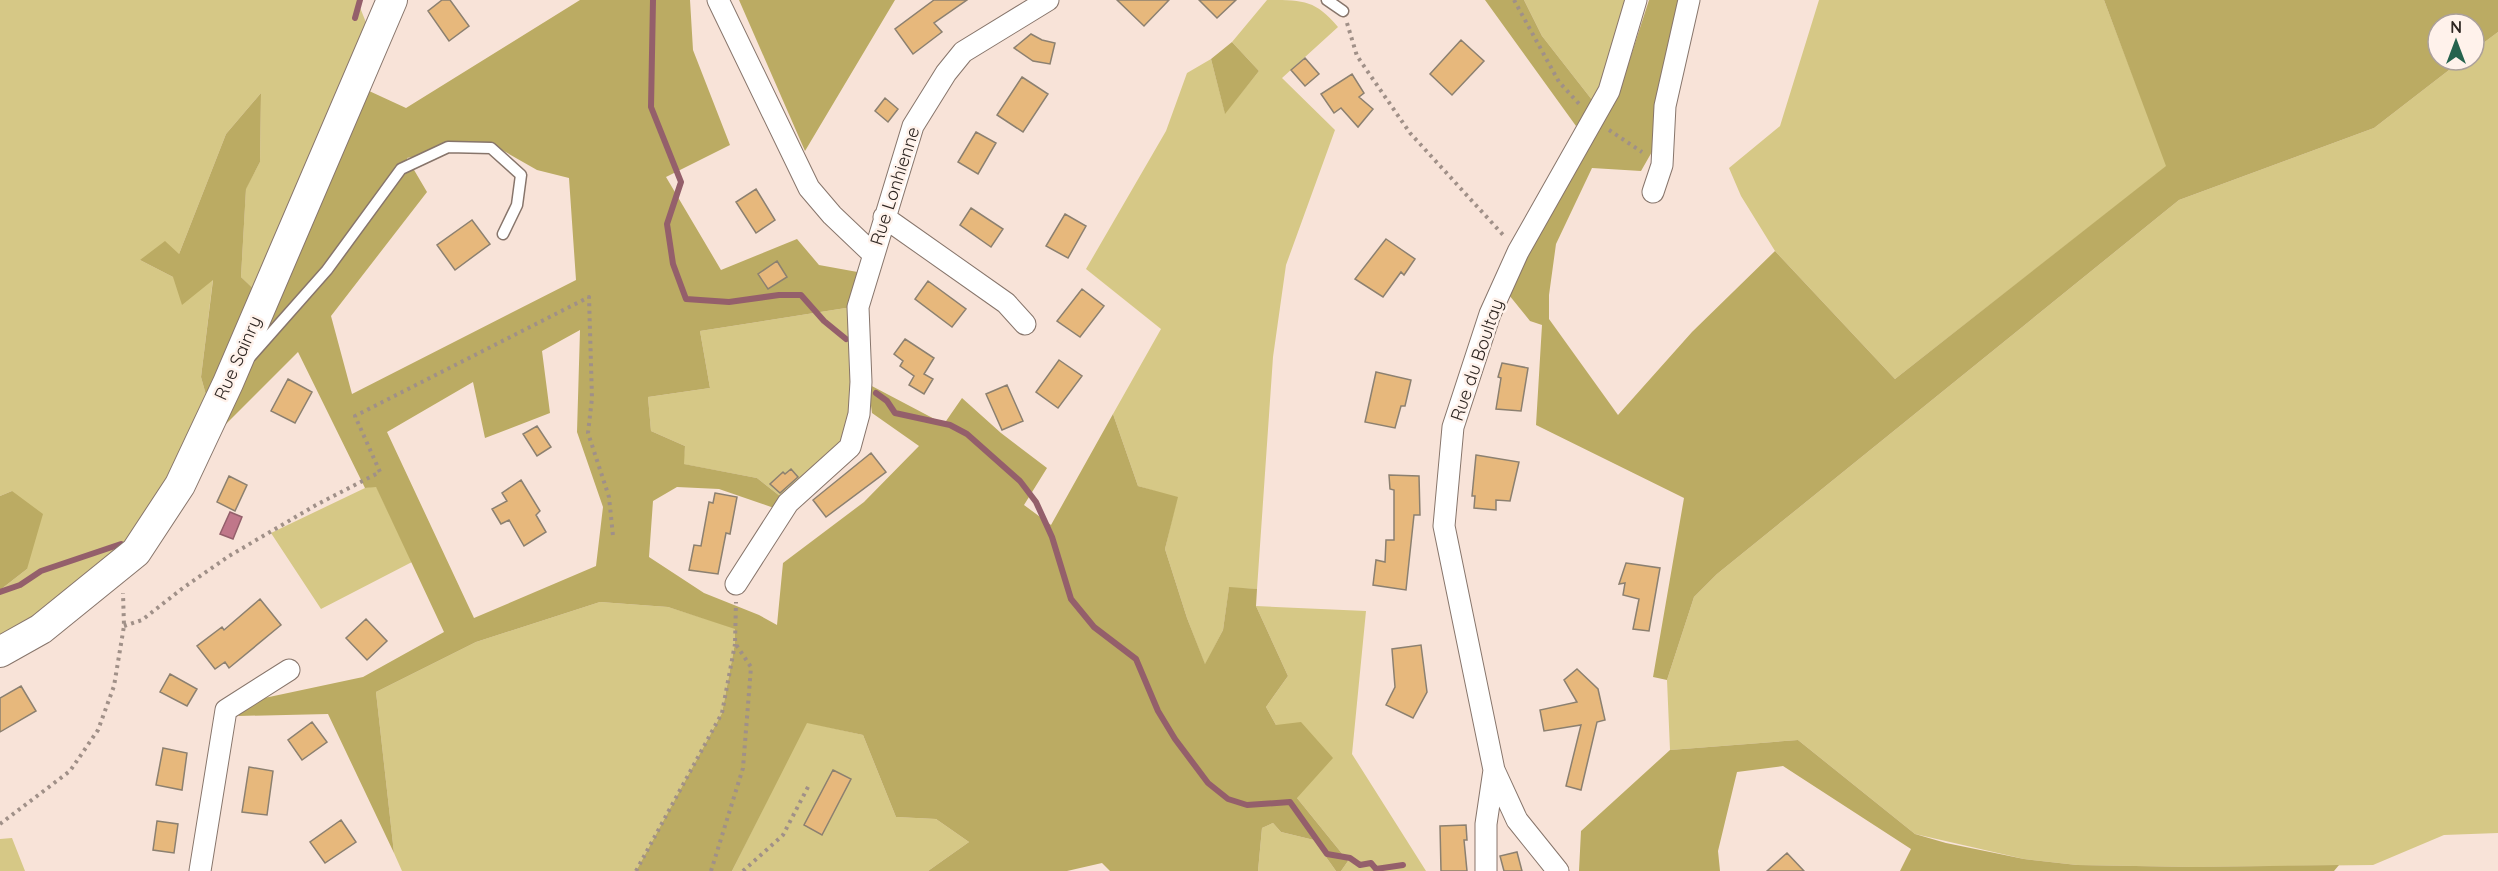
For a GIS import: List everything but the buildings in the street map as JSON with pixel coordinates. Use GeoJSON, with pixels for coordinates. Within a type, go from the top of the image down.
{"type":"FeatureCollection","features":[{"type":"Feature","properties":{"kind":"street","name":"Rue Sainry"},"geometry":{"type":"LineString","coordinates":[[0,652],[41,629],[136,552],[180,485],[228,383],[392,0]]}},
{"type":"Feature","properties":{"kind":"street","name":"Rue Lonhienne"},"geometry":{"type":"LineString","coordinates":[[718,0],[809,189],[832,215],[873,254]]}},
{"type":"Feature","properties":{"kind":"street","name":"Rue Lonhienne"},"geometry":{"type":"LineString","coordinates":[[736,584],[788,503],[850,447],[859,414],[861,393],[858,307],[913,126],[946,73],[963,52],[1048,0]]}},
{"type":"Feature","properties":{"kind":"street","name":"Rue du Boultay"},"geometry":{"type":"LineString","coordinates":[[1558,871],[1517,820],[1494,770],[1444,526],[1453,427],[1490,314],[1518,252],[1609,91],[1636,0]]}},
{"type":"Feature","properties":{"kind":"street"},"geometry":{"type":"LineString","coordinates":[[1653,192],[1662,165],[1665,106],[1689,0]]}},
{"type":"Feature","properties":{"kind":"street"},"geometry":{"type":"LineString","coordinates":[[884,217],[1006,303],[1024,324]]}},
{"type":"Feature","properties":{"kind":"street"},"geometry":{"type":"LineString","coordinates":[[200,871],[226,710],[289,670]]}},
{"type":"Feature","properties":{"kind":"street"},"geometry":{"type":"LineString","coordinates":[[1486,871],[1486,824],[1494,770]]}},
{"type":"Feature","properties":{"kind":"lane"},"geometry":{"type":"LineString","coordinates":[[1327,0],[1343,11]]}},
{"type":"Feature","properties":{"kind":"lane"},"geometry":{"type":"LineString","coordinates":[[228,383],[327,270],[401,169],[448,147],[491,148],[521,176],[517,205],[503,234]]}},
{"type":"Feature","properties":{"kind":"path"},"geometry":{"type":"LineString","coordinates":[[1514,0],[1559,81],[1593,120],[1662,165]]}},
{"type":"Feature","properties":{"kind":"path"},"geometry":{"type":"LineString","coordinates":[[1343,11],[1357,56],[1410,133],[1518,252]]}},
{"type":"Feature","properties":{"kind":"path"},"geometry":{"type":"LineString","coordinates":[[123,626],[142,620],[229,556],[316,505],[380,472],[355,416],[589,297],[592,398],[588,433],[609,497],[613,536]]}},
{"type":"Feature","properties":{"kind":"path"},"geometry":{"type":"LineString","coordinates":[[0,824],[70,771],[98,730],[114,686],[123,626],[123,562]]}},
{"type":"Feature","properties":{"kind":"path"},"geometry":{"type":"LineString","coordinates":[[636,871],[722,713],[735,643],[736,584]]}},
{"type":"Feature","properties":{"kind":"path"},"geometry":{"type":"LineString","coordinates":[[711,871],[743,768],[750,666],[735,643]]}},
{"type":"Feature","properties":{"kind":"path"},"geometry":{"type":"LineString","coordinates":[[743,871],[783,835],[808,785]]}},
{"type":"Feature","properties":{"kind":"shaded area"},"geometry":{"type":"Polygon","coordinates":[[[0,0],[357,0],[369,30],[260,295],[241,277],[246,188],[260,162],[261,93],[226,134],[179,254],[140,260],[173,277],[213,279],[201,377],[211,413],[125,551],[0,641],[0,590],[27,569],[12,491],[0,496],[0,0]]]}},
{"type":"Feature","properties":{"kind":"shaded area"},"geometry":{"type":"Polygon","coordinates":[[[580,0],[690,0],[693,50],[730,145],[666,177],[721,270],[797,239],[819,265],[863,273],[852,307],[700,331],[710,388],[648,397],[651,431],[685,446],[684,464],[757,478],[785,500],[774,508],[719,489],[677,487],[653,501],[649,557],[704,593],[759,615],[777,625],[783,563],[864,502],[919,446],[872,413],[868,384],[944,424],[962,398],[1001,433],[1047,468],[1024,505],[1051,525],[1113,414],[1138,486],[1178,497],[1165,549],[1187,618],[1205,664],[1223,630],[1229,587],[1257,589],[1256,606],[1288,676],[1266,707],[1276,725],[1301,722],[1333,758],[1297,798],[1348,861],[1341,871],[1336,871],[1314,840],[1281,832],[1273,823],[1262,828],[1258,871],[1110,871],[1102,863],[1067,871],[928,871],[969,842],[936,819],[896,817],[863,735],[807,723],[732,871],[636,871],[722,713],[735,643],[735,629],[668,607],[600,602],[476,642],[376,692],[394,853],[328,714],[238,716],[255,700],[363,677],[444,632],[376,487],[365,488],[298,352],[215,435],[367,90],[406,108],[580,0]],[[488,142],[407,158],[427,192],[331,316],[352,394],[576,280],[569,178],[537,170],[488,142]],[[580,330],[542,351],[550,413],[485,438],[473,382],[387,432],[474,618],[596,566],[603,507],[577,432],[580,330]]]}},
{"type":"Feature","properties":{"kind":"shaded area"},"geometry":{"type":"Polygon","coordinates":[[[739,0],[895,0],[805,151],[739,0]]]}},
{"type":"Feature","properties":{"kind":"shaded area"},"geometry":{"type":"Polygon","coordinates":[[[1267,0],[1308,3],[1322,11],[1338,27],[1282,78],[1335,130],[1286,265],[1273,357],[1257,589],[1229,588],[1223,630],[1205,665],[1165,549],[1177,498],[1138,486],[1113,414],[1161,329],[1086,269],[1166,131],[1187,73],[1211,59],[1225,113],[1259,71],[1232,42],[1267,0]]]}},
{"type":"Feature","properties":{"kind":"shaded area"},"geometry":{"type":"Polygon","coordinates":[[[1485,0],[1524,0],[1542,36],[1596,105],[1576,126],[1485,0]]]}},
{"type":"Feature","properties":{"kind":"shaded area"},"geometry":{"type":"Polygon","coordinates":[[[1524,0],[1628,0],[1596,105],[1542,36],[1524,0]]]}},
{"type":"Feature","properties":{"kind":"shaded area"},"geometry":{"type":"Polygon","coordinates":[[[1649,0],[1682,0],[1657,143],[1641,171],[1592,168],[1556,244],[1549,295],[1549,319],[1618,415],[1692,332],[1775,251],[1895,379],[2166,166],[2104,0],[2498,0],[2498,32],[2486,41],[2486,12],[2426,12],[2426,72],[2446,72],[2374,128],[2179,200],[1717,574],[1694,597],[1667,680],[1653,677],[1684,498],[1536,425],[1542,325],[1530,321],[1509,295],[1551,204],[1617,99],[1649,0]]]}},
{"type":"Feature","properties":{"kind":"shaded area"},"geometry":{"type":"Polygon","coordinates":[[[1819,0],[2104,0],[2167,166],[1895,379],[1775,251],[1741,196],[1729,168],[1780,126],[1819,0]]]}},
{"type":"Feature","properties":{"kind":"shaded area"},"geometry":{"type":"Polygon","coordinates":[[[2498,32],[2498,833],[2444,835],[2373,865],[2193,867],[2077,865],[2024,859],[1915,834],[1798,740],[1670,750],[1667,680],[1694,597],[1717,574],[2179,200],[2374,128],[2446,72],[2486,72],[2486,41],[2498,32]]]}},
{"type":"Feature","properties":{"kind":"shaded area"},"geometry":{"type":"Polygon","coordinates":[[[1232,42],[1259,71],[1225,114],[1211,59],[1232,42]]]}},
{"type":"Feature","properties":{"kind":"shaded area"},"geometry":{"type":"Polygon","coordinates":[[[261,93],[260,162],[246,189],[241,277],[260,295],[211,413],[201,377],[213,280],[182,305],[173,277],[140,260],[165,241],[179,254],[226,134],[261,93]]]}},
{"type":"Feature","properties":{"kind":"shaded area"},"geometry":{"type":"Polygon","coordinates":[[[852,307],[854,382],[844,441],[785,500],[757,478],[683,464],[685,446],[651,431],[648,397],[710,388],[700,331],[852,307]]]}},
{"type":"Feature","properties":{"kind":"shaded area"},"geometry":{"type":"Polygon","coordinates":[[[376,486],[412,562],[321,609],[271,533],[365,488],[376,486]]]}},
{"type":"Feature","properties":{"kind":"shaded area"},"geometry":{"type":"Polygon","coordinates":[[[12,491],[43,514],[27,569],[0,590],[0,496],[12,491]]]}},
{"type":"Feature","properties":{"kind":"shaded area"},"geometry":{"type":"Polygon","coordinates":[[[230,512],[242,517],[233,539],[220,534],[230,512]]]}},
{"type":"Feature","properties":{"kind":"shaded area"},"geometry":{"type":"Polygon","coordinates":[[[600,602],[668,607],[735,628],[735,643],[722,713],[636,871],[402,871],[394,853],[376,692],[476,642],[600,602]]]}},
{"type":"Feature","properties":{"kind":"shaded area"},"geometry":{"type":"Polygon","coordinates":[[[1256,606],[1366,611],[1352,754],[1426,871],[1341,871],[1348,861],[1297,798],[1276,725],[1266,707],[1288,676],[1256,606]]]}},
{"type":"Feature","properties":{"kind":"shaded area"},"geometry":{"type":"Polygon","coordinates":[[[806,722],[863,735],[896,817],[936,819],[969,842],[928,871],[732,871],[806,722]]]}},
{"type":"Feature","properties":{"kind":"shaded area"},"geometry":{"type":"Polygon","coordinates":[[[1798,740],[1915,834],[1946,843],[2024,859],[2077,865],[2193,867],[2339,865],[2334,871],[1900,871],[1911,849],[1783,766],[1737,772],[1718,851],[1720,871],[1579,871],[1581,831],[1670,750],[1798,740]]]}},
{"type":"Feature","properties":{"kind":"shaded area"},"geometry":{"type":"Polygon","coordinates":[[[1273,823],[1281,832],[1314,840],[1336,871],[1258,871],[1262,828],[1273,823]]]}},
{"type":"Feature","properties":{"kind":"shaded area"},"geometry":{"type":"Polygon","coordinates":[[[12,838],[25,871],[0,871],[0,839],[12,838]]]}},
{"type":"Feature","properties":{"kind":"waterway"},"geometry":{"type":"LineString","coordinates":[[355,18],[360,0]]}},
{"type":"Feature","properties":{"kind":"waterway"},"geometry":{"type":"LineString","coordinates":[[653,0],[651,107],[681,182],[667,224],[673,264],[686,299],[729,302],[779,295],[801,295],[824,321],[846,339]]}},
{"type":"Feature","properties":{"kind":"waterway"},"geometry":{"type":"LineString","coordinates":[[876,393],[887,401],[895,413],[950,425],[967,434],[1020,481],[1036,502],[1052,537],[1071,599],[1094,627],[1136,659],[1158,711],[1175,739],[1208,783],[1228,799],[1247,805],[1290,802],[1327,854],[1350,858],[1360,865],[1371,863],[1376,869],[1403,865]]}},
{"type":"Feature","properties":{"kind":"waterway"},"geometry":{"type":"LineString","coordinates":[[0,592],[20,585],[41,571],[121,544]]}}]}
